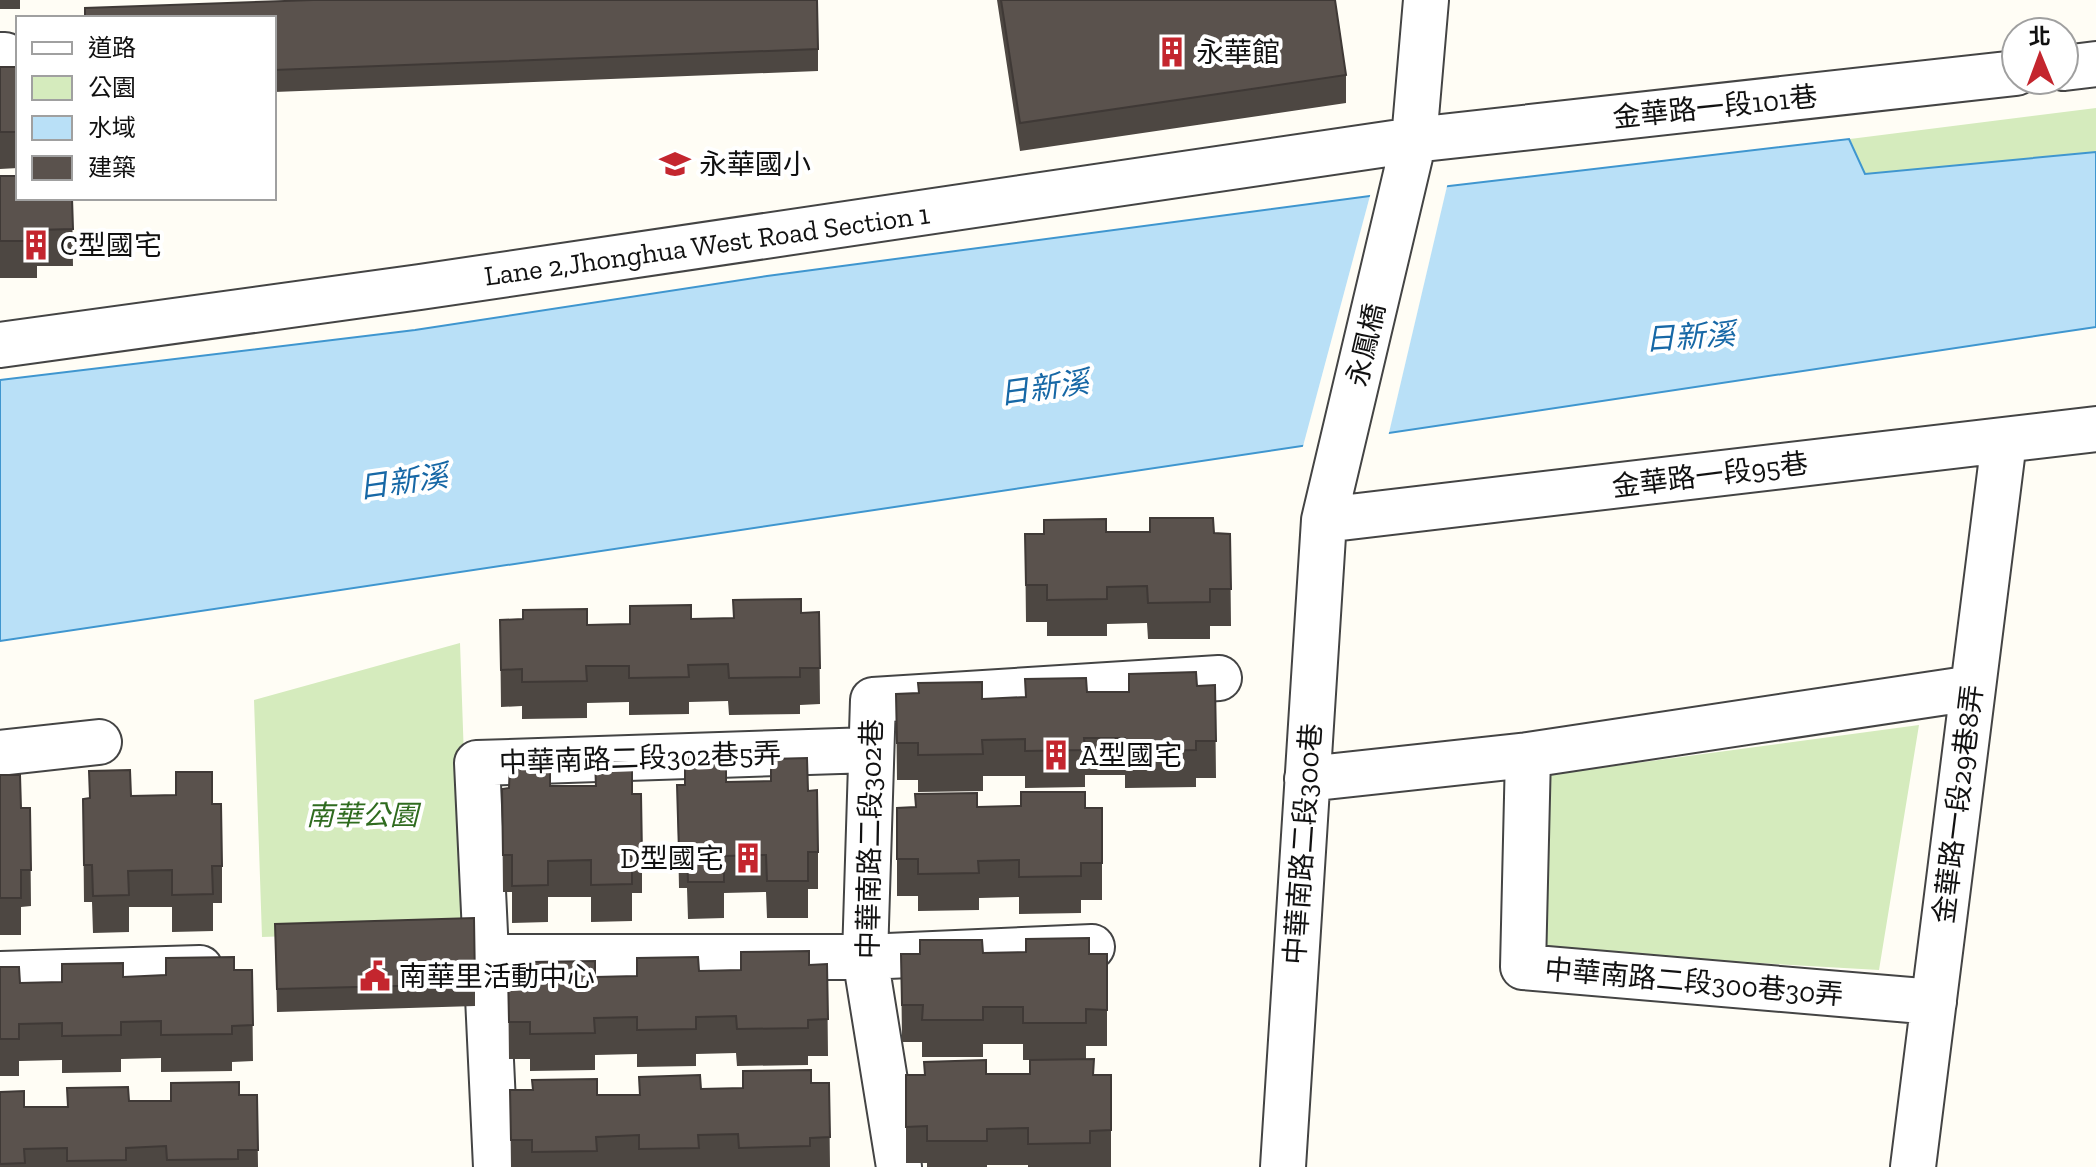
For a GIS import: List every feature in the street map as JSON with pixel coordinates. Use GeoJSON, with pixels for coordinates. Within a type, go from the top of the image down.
{"type":"FeatureCollection","features":[{"type":"Feature","properties":{"kind":"street","name":"永鳳橋"},"geometry":{"type":"LineString","coordinates":[[1324,520],[1410,155],[1426,0]]}},
{"type":"Feature","properties":{"kind":"street","name":"金華路一段101巷"},"geometry":{"type":"LineString","coordinates":[[1410,155],[2000,75]]}},
{"type":"Feature","properties":{"kind":"street","name":"Lane 2,Jhonghua West Road Section 1"},"geometry":{"type":"LineString","coordinates":[[0,345],[1410,155]]}},
{"type":"Feature","properties":{"kind":"street","name":"金華路一段95巷"},"geometry":{"type":"LineString","coordinates":[[1324,520],[2096,429]]}},
{"type":"Feature","properties":{"kind":"street","name":"金華路一段29巷8弄"},"geometry":{"type":"LineString","coordinates":[[1913,1167],[2004,441]]}},
{"type":"Feature","properties":{"kind":"street","name":"中華南路二段300巷"},"geometry":{"type":"LineString","coordinates":[[1283,1167],[1324,520]]}},
{"type":"Feature","properties":{"kind":"street","name":"中華南路二段302巷"},"geometry":{"type":"LineString","coordinates":[[899,1167],[865,957],[873,700],[1219,678]]}},
{"type":"Feature","properties":{"kind":"street"},"geometry":{"type":"LineString","coordinates":[[1307,779],[1528,755],[1973,688]]}},
{"type":"Feature","properties":{"kind":"street"},"geometry":{"type":"LineString","coordinates":[[0,753],[99,742]]}},
{"type":"Feature","properties":{"kind":"street","name":"中華南路二段302巷5弄"},"geometry":{"type":"LineString","coordinates":[[496,1167],[477,763],[871,750]]}},
{"type":"Feature","properties":{"kind":"street","name":"中華南路二段300巷30弄"},"geometry":{"type":"LineString","coordinates":[[1528,755],[1523,967],[1934,1002]]}},
{"type":"Feature","properties":{"kind":"street"},"geometry":{"type":"LineString","coordinates":[[486,957],[865,957],[1092,947]]}},
{"type":"Feature","properties":{"kind":"street"},"geometry":{"type":"LineString","coordinates":[[0,974],[200,968]]}},
{"type":"Feature","properties":{"kind":"green space"},"geometry":{"type":"Polygon","coordinates":[[[2096,108],[2096,152],[1865,174],[1850,139],[2096,108]]]}},
{"type":"Feature","properties":{"kind":"green space","name":"南華公園"},"geometry":{"type":"Polygon","coordinates":[[[460,643],[470,930],[262,937],[254,700],[460,643]]]}},
{"type":"Feature","properties":{"kind":"green space"},"geometry":{"type":"Polygon","coordinates":[[[1919,725],[1879,970],[1547,951],[1547,775],[1919,725]]]}},
{"type":"Feature","properties":{"kind":"water","name":"日新溪"},"geometry":{"type":"Polygon","coordinates":[[[1849,139],[1865,174],[2096,152],[2096,327],[0,641],[0,380],[415,330],[767,276],[1415,190],[1849,139]]]}},
{"type":"Feature","properties":{"kind":"pier"},"geometry":{"type":"Polygon","coordinates":[[[1448,182],[1388,437],[1302,450],[1371,192],[1448,182]]]}},
{"type":"Feature","properties":{"kind":"building"},"geometry":{"type":"Polygon","coordinates":[[[313,0],[817,0],[818,49],[276,70],[276,16],[85,16],[85,8],[313,0]]]}},
{"type":"Feature","properties":{"kind":"building","name":"永華館"},"geometry":{"type":"Polygon","coordinates":[[[1001,0],[1335,0],[1346,75],[1020,123],[1001,0]]]}},
{"type":"Feature","properties":{"kind":"building"},"geometry":{"type":"Polygon","coordinates":[[[0,67],[16,67],[16,132],[0,132],[0,67]]]}},
{"type":"Feature","properties":{"kind":"building"},"geometry":{"type":"Polygon","coordinates":[[[0,176],[16,176],[16,200],[72,200],[73,229],[37,230],[37,241],[0,241],[0,176]]]}},
{"type":"Feature","properties":{"kind":"building"},"geometry":{"type":"Polygon","coordinates":[[[1150,518],[1213,518],[1214,533],[1230,534],[1231,589],[1210,589],[1210,602],[1148,603],[1147,586],[1107,587],[1107,599],[1047,600],[1047,585],[1026,585],[1025,534],[1044,534],[1044,520],[1106,519],[1106,532],[1150,532],[1150,518]]]}},
{"type":"Feature","properties":{"kind":"building"},"geometry":{"type":"Polygon","coordinates":[[[801,599],[801,613],[819,612],[820,668],[800,668],[800,677],[729,678],[728,664],[688,665],[689,677],[629,678],[629,666],[586,666],[587,681],[522,682],[522,669],[501,670],[500,620],[523,619],[523,610],[587,609],[587,625],[630,624],[630,606],[691,605],[691,619],[734,618],[733,600],[801,599]]]}},
{"type":"Feature","properties":{"kind":"building"},"geometry":{"type":"Polygon","coordinates":[[[1196,672],[1197,686],[1215,685],[1216,741],[1196,741],[1196,750],[1125,751],[1125,738],[1084,738],[1085,750],[1025,751],[1025,739],[982,740],[983,754],[918,755],[918,743],[897,743],[896,694],[919,693],[918,683],[982,682],[982,699],[1026,697],[1025,679],[1086,678],[1087,692],[1129,692],[1129,674],[1196,672]]]}},
{"type":"Feature","properties":{"kind":"building","name":"D型國宅"},"geometry":{"type":"Polygon","coordinates":[[[726,756],[726,782],[771,781],[771,759],[807,758],[808,791],[817,790],[818,852],[808,852],[808,881],[767,881],[766,855],[724,856],[724,882],[688,882],[687,851],[679,852],[677,785],[685,785],[685,757],[726,756]]]}},
{"type":"Feature","properties":{"kind":"building","name":"D型國宅"},"geometry":{"type":"Polygon","coordinates":[[[550,760],[550,786],[596,786],[595,762],[632,762],[632,794],[641,794],[642,856],[632,856],[632,884],[591,885],[591,860],[548,861],[548,885],[512,886],[512,855],[503,855],[502,789],[509,788],[510,761],[550,760]]]}},
{"type":"Feature","properties":{"kind":"building"},"geometry":{"type":"Polygon","coordinates":[[[130,770],[131,796],[176,795],[176,772],[212,772],[212,804],[221,804],[222,866],[212,866],[213,894],[172,895],[172,870],[128,871],[129,895],[93,896],[92,865],[84,865],[83,799],[90,798],[89,771],[130,770]]]}},
{"type":"Feature","properties":{"kind":"building"},"geometry":{"type":"Polygon","coordinates":[[[0,775],[20,775],[21,808],[30,808],[31,870],[21,870],[21,898],[0,898],[0,775]]]}},
{"type":"Feature","properties":{"kind":"building"},"geometry":{"type":"Polygon","coordinates":[[[1021,792],[1085,792],[1085,808],[1102,808],[1102,863],[1081,863],[1081,876],[1019,877],[1019,860],[978,861],[979,873],[918,874],[918,859],[897,859],[897,808],[916,807],[915,794],[977,793],[977,807],[1021,806],[1021,792]]]}},
{"type":"Feature","properties":{"kind":"building","name":"南華里活動中心"},"geometry":{"type":"Polygon","coordinates":[[[474,918],[475,984],[277,989],[275,924],[474,918]]]}},
{"type":"Feature","properties":{"kind":"building"},"geometry":{"type":"Polygon","coordinates":[[[1089,938],[1089,954],[1107,954],[1107,1010],[1086,1009],[1086,1023],[1023,1023],[1023,1007],[983,1007],[983,1020],[922,1020],[923,1005],[902,1005],[901,954],[920,954],[920,940],[982,940],[983,953],[1026,952],[1026,939],[1089,938]]]}},
{"type":"Feature","properties":{"kind":"building"},"geometry":{"type":"Polygon","coordinates":[[[809,951],[809,965],[827,964],[828,1019],[808,1020],[808,1028],[737,1029],[736,1016],[696,1017],[696,1029],[637,1030],[637,1017],[594,1018],[595,1033],[530,1034],[530,1022],[509,1022],[508,972],[530,972],[530,962],[595,961],[595,977],[637,976],[637,958],[698,957],[699,971],[741,970],[741,952],[809,951]]]}},
{"type":"Feature","properties":{"kind":"building"},"geometry":{"type":"Polygon","coordinates":[[[234,957],[234,970],[252,970],[253,1025],[232,1026],[232,1034],[161,1035],[161,1021],[121,1022],[121,1035],[62,1036],[62,1023],[19,1024],[19,1039],[0,1039],[0,967],[19,967],[20,983],[62,982],[62,964],[123,963],[123,977],[166,975],[166,958],[234,957]]]}},
{"type":"Feature","properties":{"kind":"building"},"geometry":{"type":"Polygon","coordinates":[[[1094,1059],[1093,1075],[1111,1075],[1111,1130],[1090,1131],[1090,1143],[1028,1144],[1028,1128],[987,1129],[987,1141],[927,1141],[927,1126],[906,1127],[906,1075],[925,1075],[924,1062],[986,1060],[986,1074],[1030,1074],[1030,1060],[1094,1059]]]}},
{"type":"Feature","properties":{"kind":"building"},"geometry":{"type":"Polygon","coordinates":[[[811,1070],[811,1083],[829,1083],[830,1137],[810,1138],[810,1146],[739,1148],[738,1134],[698,1135],[699,1148],[639,1149],[639,1135],[596,1137],[597,1151],[532,1152],[532,1140],[511,1140],[510,1090],[533,1090],[532,1080],[597,1079],[597,1095],[640,1095],[639,1077],[700,1075],[701,1089],[743,1088],[743,1071],[811,1070]]]}},
{"type":"Feature","properties":{"kind":"building"},"geometry":{"type":"Polygon","coordinates":[[[239,1082],[239,1095],[257,1095],[258,1150],[238,1150],[238,1159],[167,1160],[166,1146],[126,1148],[126,1160],[67,1161],[67,1148],[24,1149],[25,1163],[0,1164],[0,1092],[24,1091],[24,1107],[68,1107],[67,1088],[128,1087],[129,1101],[171,1101],[171,1083],[239,1082]]]}},
{"type":"Feature","properties":{"kind":"place","name":"永華館"},"geometry":{"type":"Point","coordinates":[1172,52]}},
{"type":"Feature","properties":{"kind":"place","name":"永華國小"},"geometry":{"type":"Point","coordinates":[675,164]}},
{"type":"Feature","properties":{"kind":"place","name":"C型國宅"},"geometry":{"type":"Point","coordinates":[36,245]}},
{"type":"Feature","properties":{"kind":"place","name":"A型國宅"},"geometry":{"type":"Point","coordinates":[1056,755]}},
{"type":"Feature","properties":{"kind":"place","name":"D型國宅"},"geometry":{"type":"Point","coordinates":[748,858]}},
{"type":"Feature","properties":{"kind":"place","name":"南華里活動中心"},"geometry":{"type":"Point","coordinates":[375,976]}}]}
